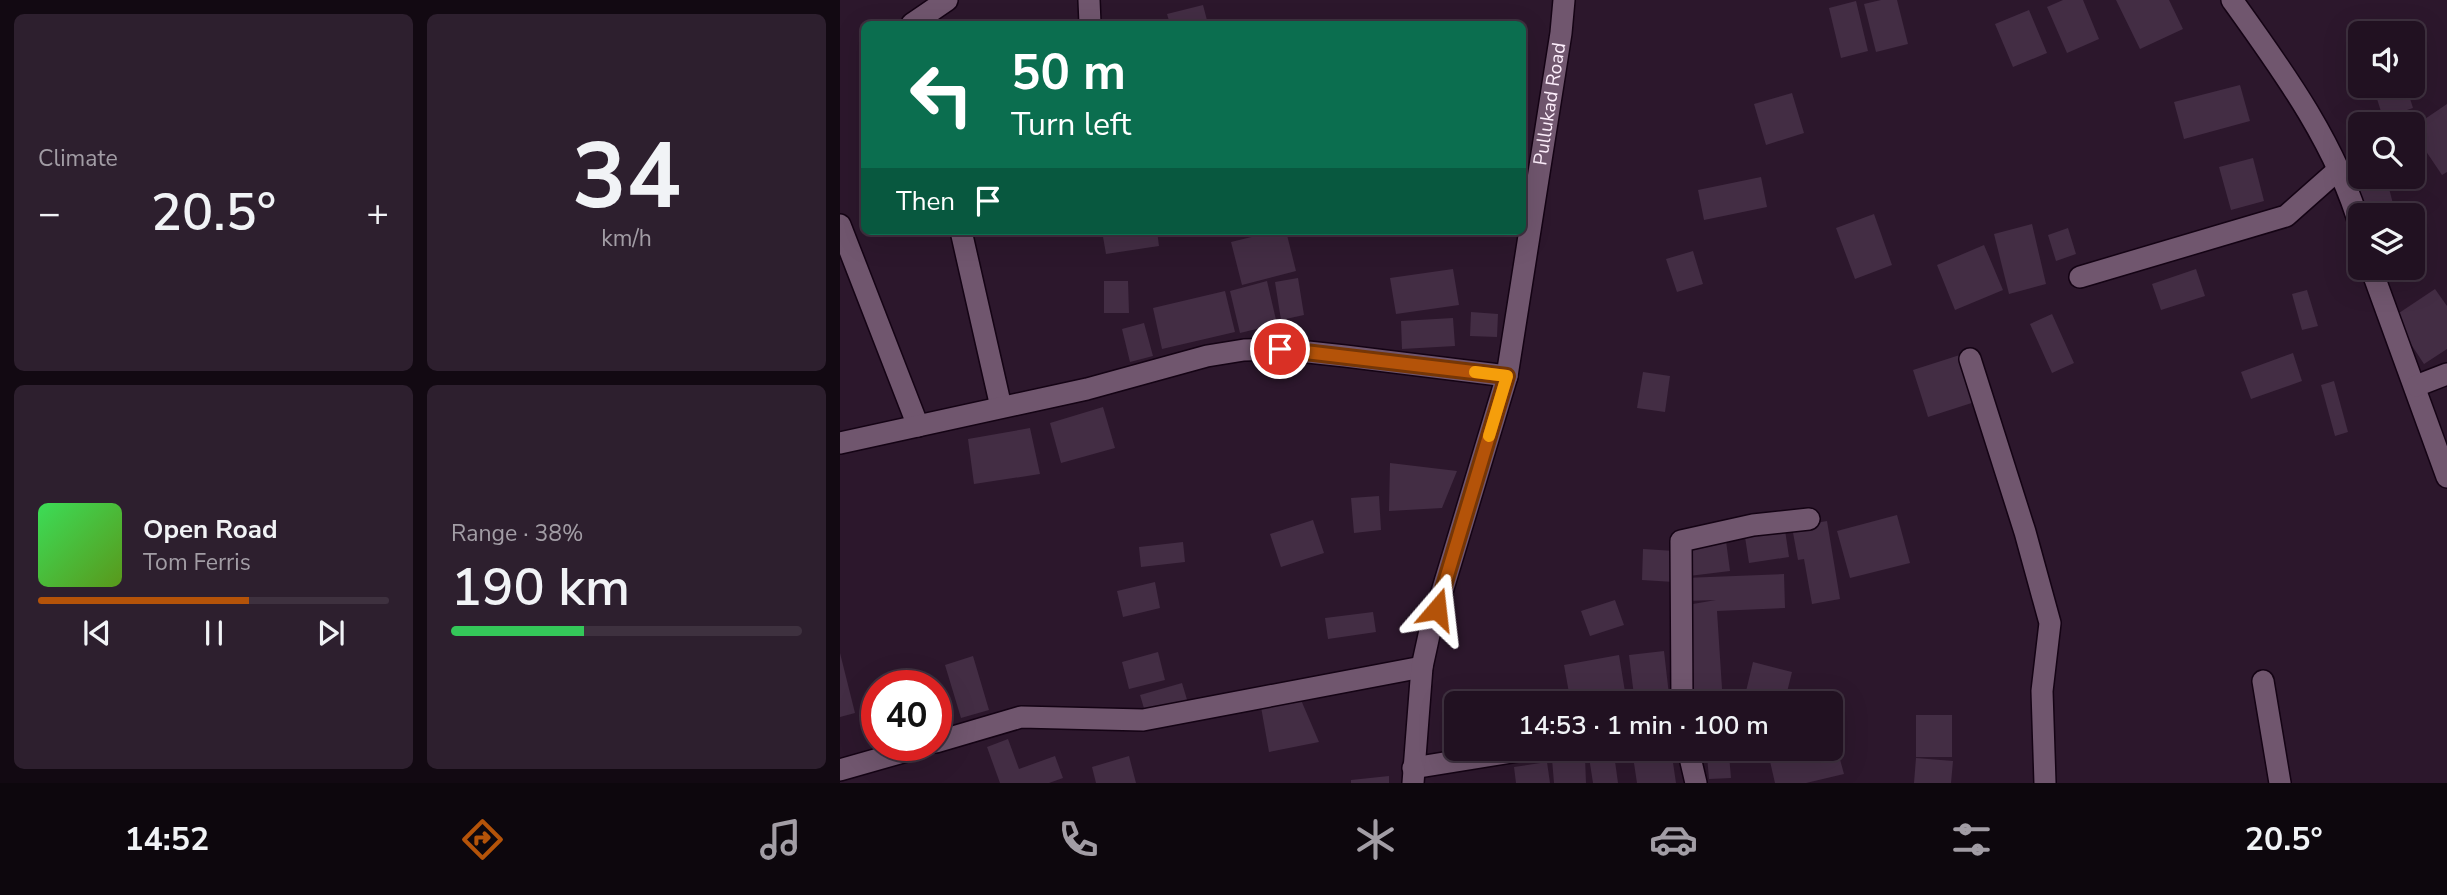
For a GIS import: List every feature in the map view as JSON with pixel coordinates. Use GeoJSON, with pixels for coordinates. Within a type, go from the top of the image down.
{"type":"FeatureCollection","features":[{"type":"Feature","properties":{"kind":"street"},"geometry":{"type":"LineString","coordinates":[[916,21],[947,0]]}},
{"type":"Feature","properties":{"kind":"street"},"geometry":{"type":"LineString","coordinates":[[1089,0],[1090,21]]}},
{"type":"Feature","properties":{"kind":"street","name":"Pullukad Road"},"geometry":{"type":"LineString","coordinates":[[1413,776],[1423,667],[1429,635],[1507,376],[1562,33],[1564,0]]}},
{"type":"Feature","properties":{"kind":"street"},"geometry":{"type":"LineString","coordinates":[[2232,0],[2283,71],[2339,169],[2351,203]]}},
{"type":"Feature","properties":{"kind":"street"},"geometry":{"type":"LineString","coordinates":[[2080,277],[2286,216],[2339,169]]}},
{"type":"Feature","properties":{"kind":"street"},"geometry":{"type":"LineString","coordinates":[[840,225],[918,426]]}},
{"type":"Feature","properties":{"kind":"street"},"geometry":{"type":"LineString","coordinates":[[962,235],[1001,407]]}},
{"type":"Feature","properties":{"kind":"street"},"geometry":{"type":"LineString","coordinates":[[2376,280],[2447,477]]}},
{"type":"Feature","properties":{"kind":"street"},"geometry":{"type":"LineString","coordinates":[[840,443],[1244,350],[1280,349],[1345,355],[1507,376]]}},
{"type":"Feature","properties":{"kind":"street"},"geometry":{"type":"LineString","coordinates":[[1970,359],[2025,532],[2050,623],[2042,691],[2045,783]]}},
{"type":"Feature","properties":{"kind":"street"},"geometry":{"type":"LineString","coordinates":[[2416,386],[2447,374]]}},
{"type":"Feature","properties":{"kind":"street"},"geometry":{"type":"LineString","coordinates":[[1682,691],[1681,541],[1753,525],[1809,519]]}},
{"type":"Feature","properties":{"kind":"street"},"geometry":{"type":"LineString","coordinates":[[952,737],[1021,717],[1143,720],[1423,667]]}},
{"type":"Feature","properties":{"kind":"street"},"geometry":{"type":"LineString","coordinates":[[2263,681],[2280,783]]}},
{"type":"Feature","properties":{"kind":"street"},"geometry":{"type":"LineString","coordinates":[[840,770],[872,761]]}},
{"type":"Feature","properties":{"kind":"street"},"geometry":{"type":"LineString","coordinates":[[1413,776],[1478,761]]}},
{"type":"Feature","properties":{"kind":"street"},"geometry":{"type":"LineString","coordinates":[[1691,761],[1696,783]]}},
{"type":"Feature","properties":{"kind":"building"},"geometry":{"type":"Polygon","coordinates":[[[1897,0],[1908,44],[1876,52],[1864,4],[1897,0]]]}},
{"type":"Feature","properties":{"kind":"building"},"geometry":{"type":"Polygon","coordinates":[[[2063,0],[2083,0],[2099,39],[2067,53],[2047,7],[2063,0]]]}},
{"type":"Feature","properties":{"kind":"building"},"geometry":{"type":"Polygon","coordinates":[[[2116,0],[2169,0],[2183,29],[2140,49],[2116,0]]]}},
{"type":"Feature","properties":{"kind":"building"},"geometry":{"type":"Polygon","coordinates":[[[1856,1],[1868,51],[1841,58],[1829,8],[1856,1]]]}},
{"type":"Feature","properties":{"kind":"building"},"geometry":{"type":"Polygon","coordinates":[[[1203,5],[1207,21],[1169,21],[1167,14],[1203,5]]]}},
{"type":"Feature","properties":{"kind":"building"},"geometry":{"type":"Polygon","coordinates":[[[2029,10],[2047,53],[2013,67],[1995,24],[2029,10]]]}},
{"type":"Feature","properties":{"kind":"building"},"geometry":{"type":"Polygon","coordinates":[[[2240,85],[2250,121],[2184,139],[2174,102],[2240,85]]]}},
{"type":"Feature","properties":{"kind":"building"},"geometry":{"type":"Polygon","coordinates":[[[1792,93],[1804,133],[1766,145],[1754,104],[1792,93]]]}},
{"type":"Feature","properties":{"kind":"building"},"geometry":{"type":"Polygon","coordinates":[[[2377,98],[2410,98],[2413,108],[2401,112],[2381,112],[2377,98]]]}},
{"type":"Feature","properties":{"kind":"building"},"geometry":{"type":"Polygon","coordinates":[[[2447,104],[2447,172],[2442,175],[2425,150],[2425,119],[2447,104]]]}},
{"type":"Feature","properties":{"kind":"building"},"geometry":{"type":"Polygon","coordinates":[[[2253,158],[2264,201],[2231,210],[2219,167],[2253,158]]]}},
{"type":"Feature","properties":{"kind":"building"},"geometry":{"type":"Polygon","coordinates":[[[1761,177],[1767,207],[1704,220],[1698,190],[1761,177]]]}},
{"type":"Feature","properties":{"kind":"building"},"geometry":{"type":"Polygon","coordinates":[[[2353,189],[2389,189],[2393,203],[2357,203],[2353,189]]]}},
{"type":"Feature","properties":{"kind":"building"},"geometry":{"type":"Polygon","coordinates":[[[1874,214],[1892,265],[1855,279],[1836,228],[1874,214]]]}},
{"type":"Feature","properties":{"kind":"building"},"geometry":{"type":"Polygon","coordinates":[[[2032,224],[2046,284],[2009,294],[1994,234],[2032,224]]]}},
{"type":"Feature","properties":{"kind":"building"},"geometry":{"type":"Polygon","coordinates":[[[2068,228],[2076,254],[2056,261],[2048,235],[2068,228]]]}},
{"type":"Feature","properties":{"kind":"building"},"geometry":{"type":"Polygon","coordinates":[[[1103,235],[1158,235],[1159,246],[1106,254],[1103,235]]]}},
{"type":"Feature","properties":{"kind":"building"},"geometry":{"type":"Polygon","coordinates":[[[1260,235],[1287,235],[1296,271],[1242,285],[1231,242],[1260,235]]]}},
{"type":"Feature","properties":{"kind":"building"},"geometry":{"type":"Polygon","coordinates":[[[1984,245],[2003,290],[1955,310],[1937,265],[1984,245]]]}},
{"type":"Feature","properties":{"kind":"building"},"geometry":{"type":"Polygon","coordinates":[[[1693,251],[1703,284],[1677,292],[1666,259],[1693,251]]]}},
{"type":"Feature","properties":{"kind":"building"},"geometry":{"type":"Polygon","coordinates":[[[1453,269],[1459,305],[1396,314],[1390,278],[1453,269]]]}},
{"type":"Feature","properties":{"kind":"building"},"geometry":{"type":"Polygon","coordinates":[[[2196,269],[2205,296],[2161,310],[2152,284],[2196,269]]]}},
{"type":"Feature","properties":{"kind":"building"},"geometry":{"type":"Polygon","coordinates":[[[1298,278],[1304,315],[1281,320],[1275,282],[1298,278]]]}},
{"type":"Feature","properties":{"kind":"building"},"geometry":{"type":"Polygon","coordinates":[[[1104,281],[1128,281],[1129,313],[1104,313],[1104,281]]]}},
{"type":"Feature","properties":{"kind":"building"},"geometry":{"type":"Polygon","coordinates":[[[1267,281],[1277,324],[1240,333],[1230,291],[1267,281]]]}},
{"type":"Feature","properties":{"kind":"building"},"geometry":{"type":"Polygon","coordinates":[[[2435,289],[2447,306],[2447,349],[2424,364],[2393,317],[2435,289]]]}},
{"type":"Feature","properties":{"kind":"building"},"geometry":{"type":"Polygon","coordinates":[[[2307,290],[2318,326],[2302,330],[2292,294],[2307,290]]]}},
{"type":"Feature","properties":{"kind":"building"},"geometry":{"type":"Polygon","coordinates":[[[1225,291],[1235,332],[1162,349],[1153,308],[1225,291]]]}},
{"type":"Feature","properties":{"kind":"building"},"geometry":{"type":"Polygon","coordinates":[[[1471,312],[1498,314],[1497,337],[1470,336],[1471,312]]]}},
{"type":"Feature","properties":{"kind":"building"},"geometry":{"type":"Polygon","coordinates":[[[2052,314],[2074,363],[2052,373],[2030,324],[2052,314]]]}},
{"type":"Feature","properties":{"kind":"building"},"geometry":{"type":"Polygon","coordinates":[[[1453,318],[1455,346],[1402,349],[1401,321],[1453,318]]]}},
{"type":"Feature","properties":{"kind":"building"},"geometry":{"type":"Polygon","coordinates":[[[1144,323],[1153,356],[1130,362],[1122,329],[1144,323]]]}},
{"type":"Feature","properties":{"kind":"building"},"geometry":{"type":"Polygon","coordinates":[[[1966,353],[1981,400],[1928,417],[1913,370],[1966,353]]]}},
{"type":"Feature","properties":{"kind":"building"},"geometry":{"type":"Polygon","coordinates":[[[2293,353],[2302,381],[2251,399],[2241,372],[2293,353]]]}},
{"type":"Feature","properties":{"kind":"building"},"geometry":{"type":"Polygon","coordinates":[[[1643,372],[1670,376],[1665,412],[1637,408],[1643,372]]]}},
{"type":"Feature","properties":{"kind":"building"},"geometry":{"type":"Polygon","coordinates":[[[2334,381],[2348,432],[2335,436],[2321,385],[2334,381]]]}},
{"type":"Feature","properties":{"kind":"building"},"geometry":{"type":"Polygon","coordinates":[[[1103,407],[1115,448],[1061,463],[1050,423],[1103,407]]]}},
{"type":"Feature","properties":{"kind":"building"},"geometry":{"type":"Polygon","coordinates":[[[1030,428],[1040,474],[974,484],[968,439],[1030,428]]]}},
{"type":"Feature","properties":{"kind":"building"},"geometry":{"type":"Polygon","coordinates":[[[1390,463],[1457,471],[1442,508],[1389,511],[1390,463]]]}},
{"type":"Feature","properties":{"kind":"building"},"geometry":{"type":"Polygon","coordinates":[[[1379,496],[1381,530],[1354,533],[1351,498],[1379,496]]]}},
{"type":"Feature","properties":{"kind":"building"},"geometry":{"type":"Polygon","coordinates":[[[1897,515],[1910,563],[1850,578],[1837,531],[1897,515]]]}},
{"type":"Feature","properties":{"kind":"building"},"geometry":{"type":"Polygon","coordinates":[[[1313,520],[1324,553],[1281,567],[1270,534],[1313,520]]]}},
{"type":"Feature","properties":{"kind":"building"},"geometry":{"type":"Polygon","coordinates":[[[1827,521],[1840,599],[1812,604],[1804,559],[1798,560],[1792,527],[1827,521]]]}},
{"type":"Feature","properties":{"kind":"building"},"geometry":{"type":"Polygon","coordinates":[[[1785,530],[1789,557],[1749,563],[1745,537],[1785,530]]]}},
{"type":"Feature","properties":{"kind":"building"},"geometry":{"type":"Polygon","coordinates":[[[1726,541],[1730,571],[1689,576],[1685,546],[1726,541]]]}},
{"type":"Feature","properties":{"kind":"building"},"geometry":{"type":"Polygon","coordinates":[[[1183,542],[1185,562],[1141,567],[1139,547],[1183,542]]]}},
{"type":"Feature","properties":{"kind":"building"},"geometry":{"type":"Polygon","coordinates":[[[1643,549],[1675,551],[1674,582],[1642,580],[1643,549]]]}},
{"type":"Feature","properties":{"kind":"building"},"geometry":{"type":"Polygon","coordinates":[[[1784,574],[1785,608],[1717,611],[1722,691],[1692,691],[1687,605],[1716,600],[1685,601],[1684,578],[1784,574]]]}},
{"type":"Feature","properties":{"kind":"building"},"geometry":{"type":"Polygon","coordinates":[[[1155,582],[1160,608],[1123,617],[1117,591],[1155,582]]]}},
{"type":"Feature","properties":{"kind":"building"},"geometry":{"type":"Polygon","coordinates":[[[1615,600],[1624,625],[1590,636],[1581,611],[1615,600]]]}},
{"type":"Feature","properties":{"kind":"building"},"geometry":{"type":"Polygon","coordinates":[[[1373,612],[1376,632],[1328,639],[1325,618],[1373,612]]]}},
{"type":"Feature","properties":{"kind":"building"},"geometry":{"type":"Polygon","coordinates":[[[1664,651],[1669,691],[1633,691],[1629,655],[1664,651]]]}},
{"type":"Feature","properties":{"kind":"building"},"geometry":{"type":"Polygon","coordinates":[[[1158,652],[1165,680],[1129,689],[1122,662],[1158,652]]]}},
{"type":"Feature","properties":{"kind":"building"},"geometry":{"type":"Polygon","coordinates":[[[840,653],[855,713],[840,717],[840,653]]]}},
{"type":"Feature","properties":{"kind":"building"},"geometry":{"type":"Polygon","coordinates":[[[1619,655],[1625,691],[1569,691],[1564,665],[1619,655]]]}},
{"type":"Feature","properties":{"kind":"building"},"geometry":{"type":"Polygon","coordinates":[[[973,656],[989,710],[961,718],[952,688],[952,670],[947,670],[945,665],[973,656]]]}},
{"type":"Feature","properties":{"kind":"building"},"geometry":{"type":"Polygon","coordinates":[[[1753,662],[1792,672],[1787,691],[1746,691],[1753,662]]]}},
{"type":"Feature","properties":{"kind":"building"},"geometry":{"type":"Polygon","coordinates":[[[1182,683],[1188,703],[1146,715],[1140,695],[1182,683]]]}},
{"type":"Feature","properties":{"kind":"building"},"geometry":{"type":"Polygon","coordinates":[[[1301,700],[1319,742],[1269,752],[1261,707],[1301,700]]]}},
{"type":"Feature","properties":{"kind":"building"},"geometry":{"type":"Polygon","coordinates":[[[1916,715],[1952,715],[1952,757],[1916,757],[1916,715]]]}},
{"type":"Feature","properties":{"kind":"building"},"geometry":{"type":"Polygon","coordinates":[[[1008,739],[1019,769],[1055,756],[1063,778],[1049,783],[1000,783],[987,747],[1008,739]]]}},
{"type":"Feature","properties":{"kind":"building"},"geometry":{"type":"Polygon","coordinates":[[[1129,756],[1136,783],[1096,783],[1092,767],[1129,756]]]}},
{"type":"Feature","properties":{"kind":"building"},"geometry":{"type":"Polygon","coordinates":[[[1916,758],[1953,761],[1951,783],[1914,783],[1916,758]]]}},
{"type":"Feature","properties":{"kind":"building"},"geometry":{"type":"Polygon","coordinates":[[[1552,761],[1585,761],[1586,783],[1554,783],[1552,761]]]}},
{"type":"Feature","properties":{"kind":"building"},"geometry":{"type":"Polygon","coordinates":[[[1590,761],[1615,761],[1618,783],[1593,783],[1590,761]]]}},
{"type":"Feature","properties":{"kind":"building"},"geometry":{"type":"Polygon","coordinates":[[[1634,761],[1673,761],[1676,783],[1637,783],[1634,761]]]}},
{"type":"Feature","properties":{"kind":"building"},"geometry":{"type":"Polygon","coordinates":[[[1707,761],[1730,761],[1731,778],[1709,779],[1707,761]]]}},
{"type":"Feature","properties":{"kind":"building"},"geometry":{"type":"Polygon","coordinates":[[[1770,761],[1840,761],[1844,774],[1806,783],[1775,783],[1770,761]]]}},
{"type":"Feature","properties":{"kind":"building"},"geometry":{"type":"Polygon","coordinates":[[[1547,762],[1550,783],[1516,783],[1514,767],[1547,762]]]}},
{"type":"Feature","properties":{"kind":"building"},"geometry":{"type":"Polygon","coordinates":[[[1389,776],[1389,783],[1351,783],[1351,780],[1389,776]]]}},
{"type":"Feature","properties":{"kind":"slow traffic"},"geometry":{"type":"LineString","coordinates":[[1475,372],[1507,376],[1489,436]]}},
{"type":"Feature","properties":{"kind":"route"},"geometry":{"type":"LineString","coordinates":[[1280,349],[1507,376],[1437,609]]}}]}
